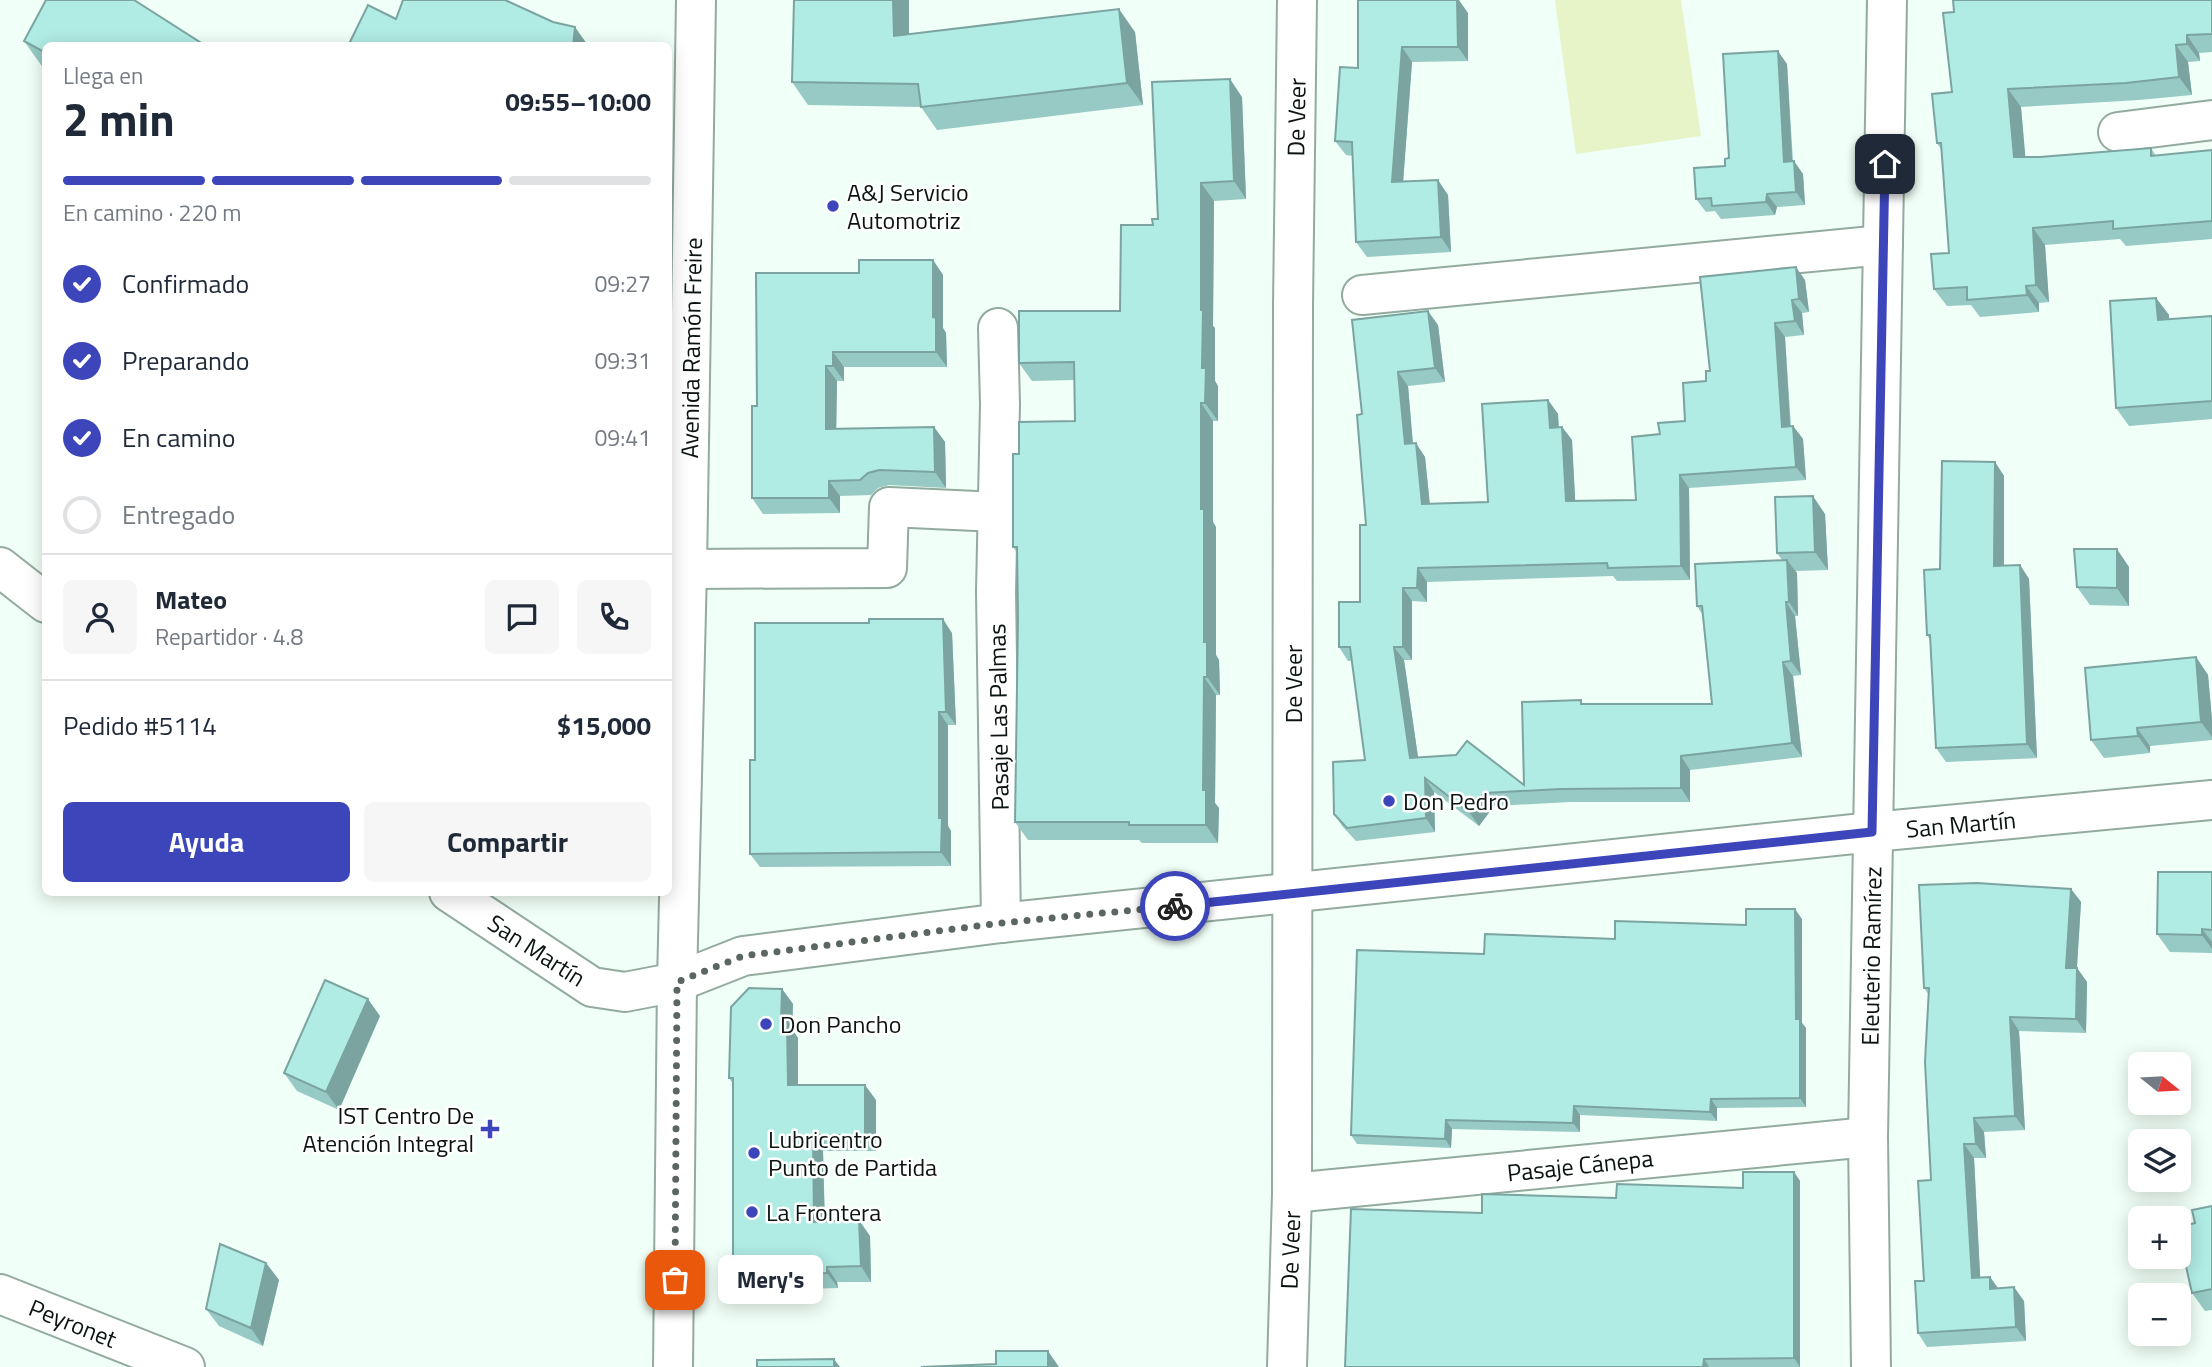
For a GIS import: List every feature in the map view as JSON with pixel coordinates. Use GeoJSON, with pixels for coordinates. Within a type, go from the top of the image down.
{"type":"FeatureCollection","features":[{"type":"Feature","properties":{"kind":"street","name":"Avenida Ramón Freire"},"geometry":{"type":"LineString","coordinates":[[673,1367],[677,982],[696,0]]}},
{"type":"Feature","properties":{"kind":"street","name":"De Veer"},"geometry":{"type":"LineString","coordinates":[[1287,1367],[1292,1193],[1293,304],[1297,0]]}},
{"type":"Feature","properties":{"kind":"street","name":"Eleuterio Ramírez"},"geometry":{"type":"LineString","coordinates":[[1871,1367],[1868,1137],[1887,0]]}},
{"type":"Feature","properties":{"kind":"street"},"geometry":{"type":"LineString","coordinates":[[2118,132],[2212,120]]}},
{"type":"Feature","properties":{"kind":"street"},"geometry":{"type":"LineString","coordinates":[[1362,295],[1884,246]]}},
{"type":"Feature","properties":{"kind":"street","name":"Pasaje Las Palmas"},"geometry":{"type":"LineString","coordinates":[[998,328],[1000,404],[996,592],[1001,923]]}},
{"type":"Feature","properties":{"kind":"street"},"geometry":{"type":"LineString","coordinates":[[687,569],[887,568],[889,507],[998,512]]}},
{"type":"Feature","properties":{"kind":"street"},"geometry":{"type":"LineString","coordinates":[[0,567],[42,600]]}},
{"type":"Feature","properties":{"kind":"street","name":"San Martín"},"geometry":{"type":"LineString","coordinates":[[455,896],[592,987],[625,992],[677,982],[743,956],[1001,923],[1872,832],[2212,800]]}},
{"type":"Feature","properties":{"kind":"street","name":"Pasaje Cánepa"},"geometry":{"type":"LineString","coordinates":[[1292,1193],[1868,1137]]}},
{"type":"Feature","properties":{"kind":"street","name":"Peyronet"},"geometry":{"type":"LineString","coordinates":[[0,1294],[185,1367]]}},
{"type":"Feature","properties":{"kind":"green space"},"geometry":{"type":"Polygon","coordinates":[[[1555,0],[1681,0],[1701,136],[1576,154],[1555,0]]]}},
{"type":"Feature","properties":{"kind":"building"},"geometry":{"type":"Polygon","coordinates":[[[46,0],[134,0],[200,42],[42,42],[42,51],[24,41],[46,0]]]}},
{"type":"Feature","properties":{"kind":"building"},"geometry":{"type":"Polygon","coordinates":[[[403,0],[505,0],[553,22],[575,27],[573,42],[350,42],[368,5],[396,19],[403,0]]]}},
{"type":"Feature","properties":{"kind":"building"},"geometry":{"type":"Polygon","coordinates":[[[794,0],[893,0],[894,36],[1119,9],[1127,83],[921,107],[918,84],[792,82],[794,0]]]}},
{"type":"Feature","properties":{"kind":"building"},"geometry":{"type":"Polygon","coordinates":[[[1358,0],[1457,0],[1458,47],[1402,47],[1392,182],[1438,180],[1441,237],[1356,242],[1352,142],[1335,141],[1340,67],[1358,68],[1358,0]]]}},
{"type":"Feature","properties":{"kind":"building"},"geometry":{"type":"Polygon","coordinates":[[[1953,0],[2212,0],[2212,34],[2187,35],[2187,44],[2176,45],[2179,77],[2126,83],[2008,89],[2014,157],[2151,148],[2151,156],[2212,150],[2212,221],[2113,229],[2113,221],[2033,228],[2036,285],[2026,286],[2027,295],[1967,300],[1967,287],[1934,289],[1931,254],[1949,253],[1941,143],[1937,143],[1932,94],[1952,92],[1943,13],[1954,12],[1953,0]]]}},
{"type":"Feature","properties":{"kind":"building"},"geometry":{"type":"Polygon","coordinates":[[[1778,51],[1784,162],[1794,161],[1796,192],[1767,194],[1766,202],[1712,206],[1711,198],[1696,199],[1694,168],[1725,166],[1725,159],[1729,158],[1723,54],[1778,51]]]}},
{"type":"Feature","properties":{"kind":"building"},"geometry":{"type":"Polygon","coordinates":[[[1230,79],[1234,181],[1201,183],[1202,368],[1206,368],[1205,403],[1201,403],[1201,509],[1204,509],[1204,642],[1207,642],[1203,790],[1206,790],[1206,825],[1015,822],[1018,618],[1017,547],[1013,547],[1013,454],[1019,454],[1019,422],[1075,421],[1074,362],[1019,363],[1019,311],[1120,311],[1121,225],[1153,225],[1152,219],[1158,219],[1152,82],[1230,79]]]}},
{"type":"Feature","properties":{"kind":"building"},"geometry":{"type":"Polygon","coordinates":[[[859,260],[933,260],[936,352],[833,352],[833,366],[826,366],[826,429],[934,427],[935,472],[879,470],[868,473],[860,480],[829,481],[829,498],[752,498],[752,406],[757,406],[756,273],[859,273],[859,260]]]}},
{"type":"Feature","properties":{"kind":"building"},"geometry":{"type":"Polygon","coordinates":[[[1796,267],[1799,299],[1792,300],[1795,321],[1775,323],[1782,427],[1793,426],[1796,467],[1680,475],[1681,566],[1608,568],[1607,563],[1418,568],[1417,588],[1403,588],[1403,647],[1394,647],[1410,758],[1456,755],[1467,741],[1524,785],[1522,702],[1581,700],[1581,704],[1712,704],[1702,606],[1697,606],[1695,564],[1787,560],[1789,602],[1786,602],[1791,661],[1783,662],[1792,743],[1681,756],[1681,788],[1484,793],[1469,812],[1425,778],[1426,818],[1347,828],[1334,814],[1333,762],[1365,760],[1350,647],[1339,647],[1339,602],[1360,602],[1360,525],[1366,525],[1357,415],[1362,414],[1352,320],[1428,311],[1435,368],[1398,372],[1405,444],[1416,443],[1422,504],[1488,502],[1482,404],[1548,400],[1550,428],[1562,427],[1566,501],[1636,500],[1632,437],[1660,434],[1658,423],[1685,421],[1683,383],[1706,381],[1706,371],[1710,371],[1700,277],[1796,267]]]}},
{"type":"Feature","properties":{"kind":"building"},"geometry":{"type":"Polygon","coordinates":[[[2156,298],[2158,320],[2212,316],[2212,401],[2116,408],[2110,301],[2156,298]]]}},
{"type":"Feature","properties":{"kind":"building"},"geometry":{"type":"Polygon","coordinates":[[[1942,461],[1995,462],[1994,566],[2020,565],[2027,744],[1936,748],[1924,570],[1940,569],[1942,461]]]}},
{"type":"Feature","properties":{"kind":"building"},"geometry":{"type":"Polygon","coordinates":[[[1813,496],[1815,552],[1777,553],[1775,497],[1813,496]]]}},
{"type":"Feature","properties":{"kind":"building"},"geometry":{"type":"Polygon","coordinates":[[[2074,549],[2117,549],[2117,588],[2077,587],[2074,549]]]}},
{"type":"Feature","properties":{"kind":"building"},"geometry":{"type":"Polygon","coordinates":[[[869,619],[943,619],[946,712],[939,712],[941,852],[750,854],[750,760],[755,760],[755,623],[869,623],[869,619]]]}},
{"type":"Feature","properties":{"kind":"building"},"geometry":{"type":"Polygon","coordinates":[[[2196,657],[2201,722],[2137,728],[2138,736],[2091,740],[2085,668],[2196,657]]]}},
{"type":"Feature","properties":{"kind":"building"},"geometry":{"type":"Polygon","coordinates":[[[2158,872],[2212,872],[2212,930],[2202,929],[2202,935],[2157,934],[2158,872]]]}},
{"type":"Feature","properties":{"kind":"building"},"geometry":{"type":"Polygon","coordinates":[[[1977,883],[2071,889],[2066,968],[2077,968],[2076,1019],[2010,1017],[2015,1116],[1974,1118],[1976,1144],[1964,1144],[1972,1278],[1990,1277],[1990,1289],[2014,1287],[2016,1327],[1918,1333],[1915,1281],[1924,1281],[1918,1181],[1931,1180],[1925,1062],[1929,988],[1924,988],[1919,885],[1977,883]]]}},
{"type":"Feature","properties":{"kind":"building"},"geometry":{"type":"Polygon","coordinates":[[[1746,909],[1795,909],[1800,1098],[1711,1099],[1710,1112],[1574,1106],[1573,1123],[1446,1120],[1445,1139],[1351,1135],[1357,950],[1484,954],[1485,934],[1615,939],[1615,921],[1746,925],[1746,909]]]}},
{"type":"Feature","properties":{"kind":"building"},"geometry":{"type":"Polygon","coordinates":[[[325,980],[368,999],[326,1092],[284,1073],[325,980]]]}},
{"type":"Feature","properties":{"kind":"building"},"geometry":{"type":"Polygon","coordinates":[[[749,988],[782,989],[781,1023],[787,1023],[788,1085],[865,1085],[865,1135],[813,1135],[814,1222],[859,1220],[861,1266],[827,1267],[827,1273],[733,1276],[733,1078],[729,1078],[731,1007],[749,988]]]}},
{"type":"Feature","properties":{"kind":"building"},"geometry":{"type":"Polygon","coordinates":[[[1743,1172],[1794,1172],[1794,1358],[1704,1359],[1703,1367],[1345,1367],[1351,1209],[1482,1213],[1482,1194],[1616,1198],[1617,1184],[1743,1188],[1743,1172]]]}},
{"type":"Feature","properties":{"kind":"building"},"geometry":{"type":"Polygon","coordinates":[[[2212,1206],[2212,1289],[2192,1293],[2187,1269],[2191,1269],[2191,1224],[2195,1223],[2192,1210],[2212,1206]]]}},
{"type":"Feature","properties":{"kind":"building"},"geometry":{"type":"Polygon","coordinates":[[[220,1244],[266,1263],[251,1328],[206,1309],[220,1244]]]}},
{"type":"Feature","properties":{"kind":"building"},"geometry":{"type":"Polygon","coordinates":[[[996,1351],[1048,1351],[1048,1367],[921,1367],[996,1364],[996,1351]]]}},
{"type":"Feature","properties":{"kind":"building"},"geometry":{"type":"Polygon","coordinates":[[[834,1359],[834,1367],[757,1367],[757,1360],[834,1359]]]}},
{"type":"Feature","properties":{"kind":"way so far"},"geometry":{"type":"LineString","coordinates":[[675,1280],[677,982],[743,956],[1001,923],[1175,906]]}},
{"type":"Feature","properties":{"kind":"place","name":"A&J Servicio Automotriz"},"geometry":{"type":"Point","coordinates":[833,206]}},
{"type":"Feature","properties":{"kind":"place","name":"Don Pedro"},"geometry":{"type":"Point","coordinates":[1389,801]}},
{"type":"Feature","properties":{"kind":"place","name":"Don Pancho"},"geometry":{"type":"Point","coordinates":[766,1024]}},
{"type":"Feature","properties":{"kind":"place","name":"IST Centro De Atención Integral"},"geometry":{"type":"Point","coordinates":[490,1129]}},
{"type":"Feature","properties":{"kind":"place","name":"Lubricentro Punto de Partida"},"geometry":{"type":"Point","coordinates":[754,1153]}},
{"type":"Feature","properties":{"kind":"place","name":"La Frontera"},"geometry":{"type":"Point","coordinates":[752,1212]}},
{"type":"Feature","properties":{"kind":"place","name":"Mery's"},"geometry":{"type":"Point","coordinates":[675,1280]}},
{"type":"Feature","properties":{"kind":"route"},"geometry":{"type":"LineString","coordinates":[[1175,906],[1872,832],[1885,164]]}}]}
